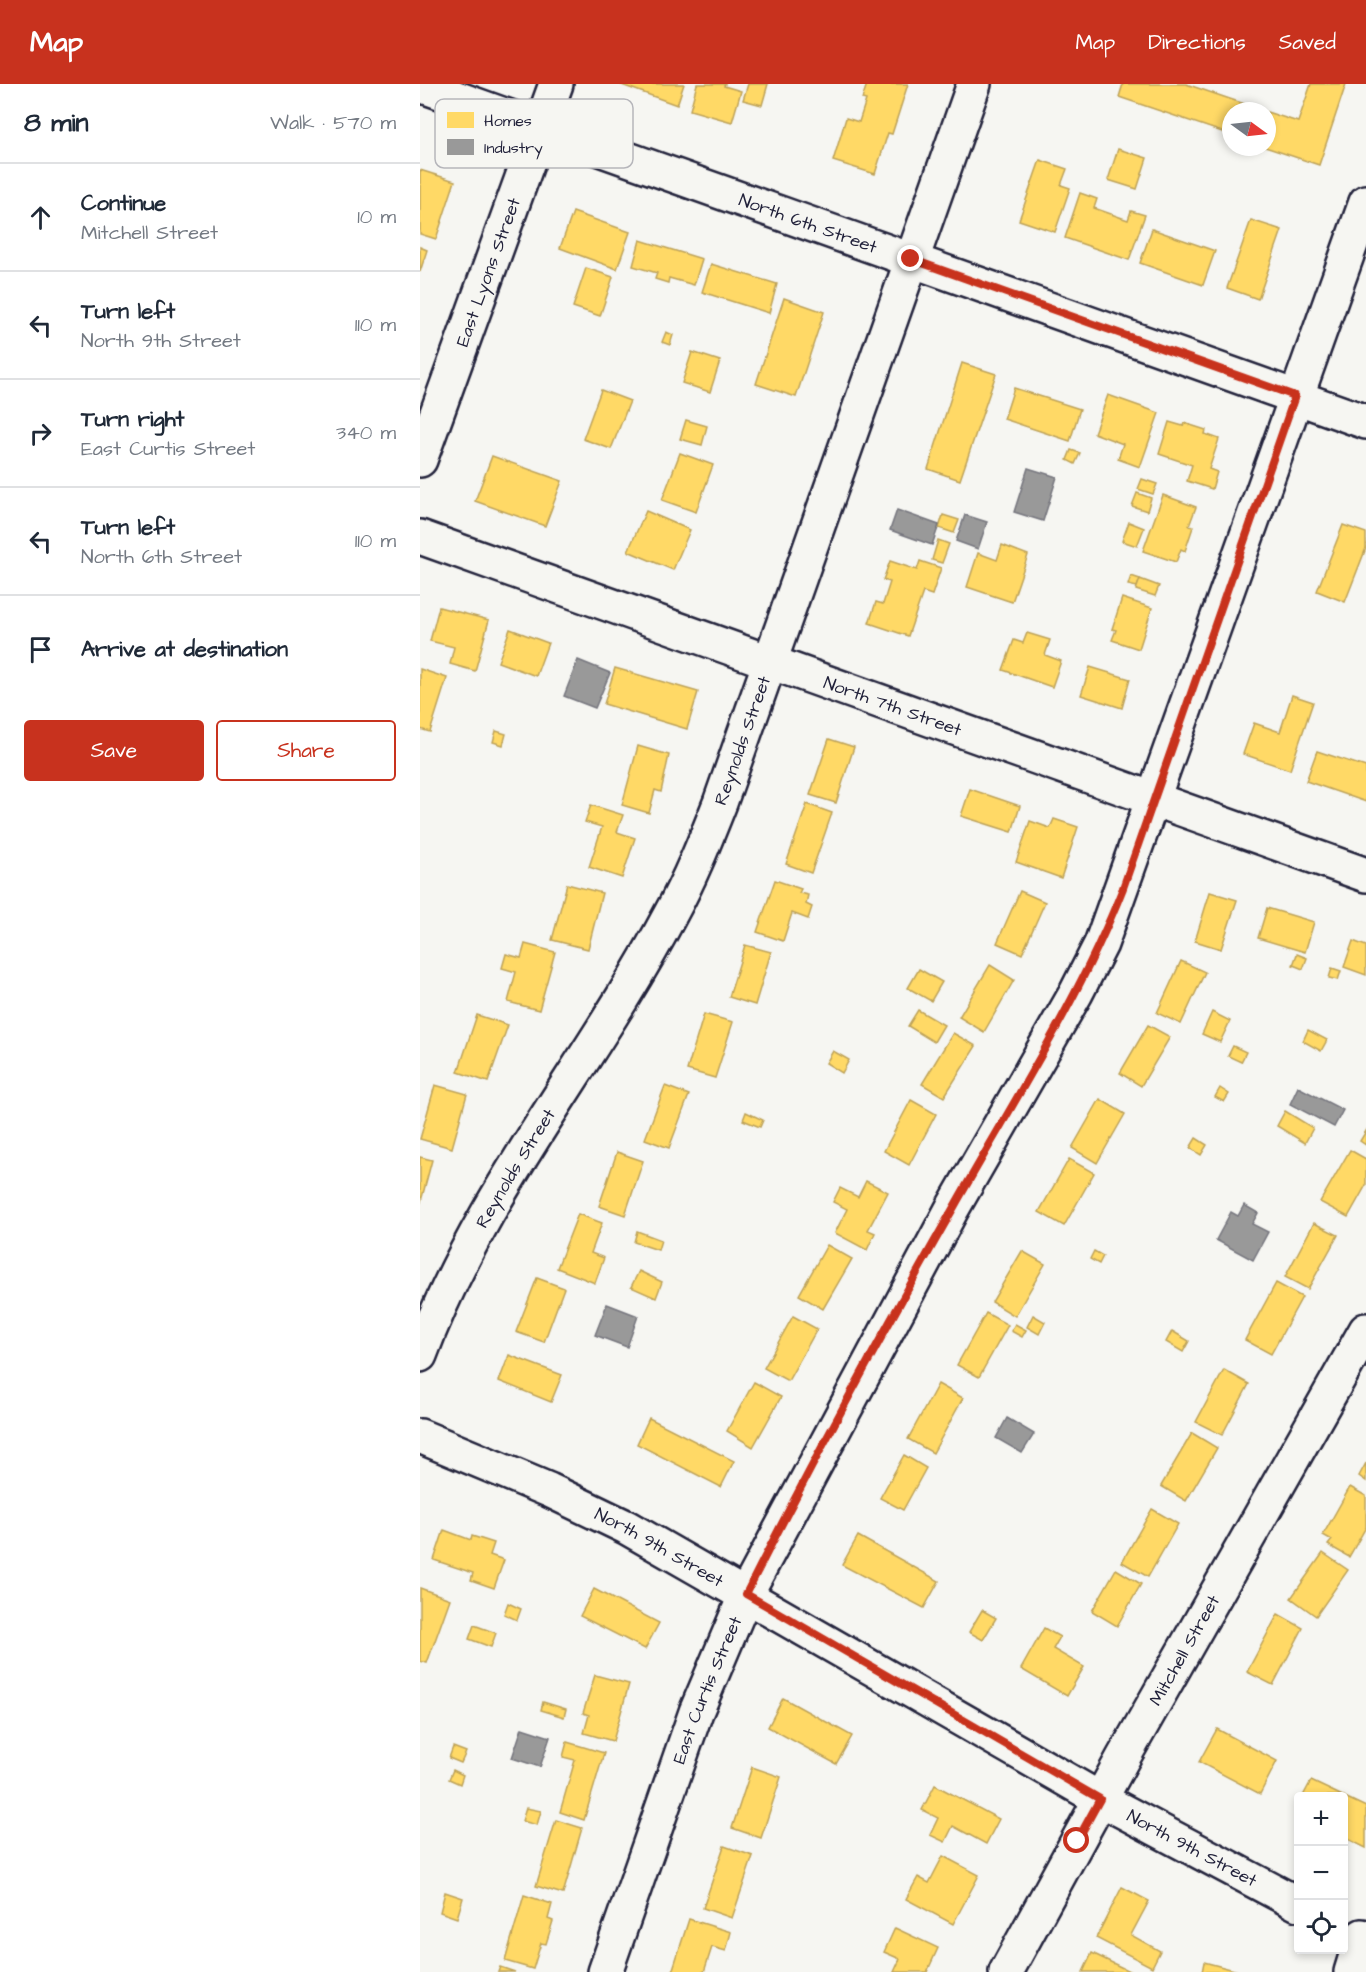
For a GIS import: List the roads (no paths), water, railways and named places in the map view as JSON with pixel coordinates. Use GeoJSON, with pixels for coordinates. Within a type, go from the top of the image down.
{"type":"FeatureCollection","features":[{"type":"Feature","properties":{"kind":"street","name":"East Lyons Street"},"geometry":{"type":"LineString","coordinates":[[551,99],[556,84]]}},
{"type":"Feature","properties":{"kind":"street","name":"Reynolds Street"},"geometry":{"type":"LineString","coordinates":[[420,1354],[458,1265],[494,1201],[670,916],[695,865],[720,803],[974,84]]}},
{"type":"Feature","properties":{"kind":"street","name":"North 6th Street"},"geometry":{"type":"LineString","coordinates":[[420,85],[459,99]]}},
{"type":"Feature","properties":{"kind":"street","name":"North 6th Street"},"geometry":{"type":"LineString","coordinates":[[633,161],[1366,422]]}},
{"type":"Feature","properties":{"kind":"street","name":"East Lyons Street"},"geometry":{"type":"LineString","coordinates":[[420,460],[526,168]]}},
{"type":"Feature","properties":{"kind":"street","name":"East Curtis Street"},"geometry":{"type":"LineString","coordinates":[[605,1972],[696,1712],[746,1594],[952,1209],[1101,944],[1366,202]]}},
{"type":"Feature","properties":{"kind":"street","name":"North 7th Street"},"geometry":{"type":"LineString","coordinates":[[420,537],[1366,874]]}},
{"type":"Feature","properties":{"kind":"street","name":"Mitchell Street"},"geometry":{"type":"LineString","coordinates":[[1005,1972],[1100,1799],[1366,1330]]}},
{"type":"Feature","properties":{"kind":"street","name":"North 9th Street"},"geometry":{"type":"LineString","coordinates":[[420,1436],[549,1490],[626,1527],[1100,1799],[1294,1901]]}},
{"type":"Feature","properties":{"kind":"street"},"geometry":{"type":"LineString","coordinates":[[1351,1972],[1357,1934]]}}]}
